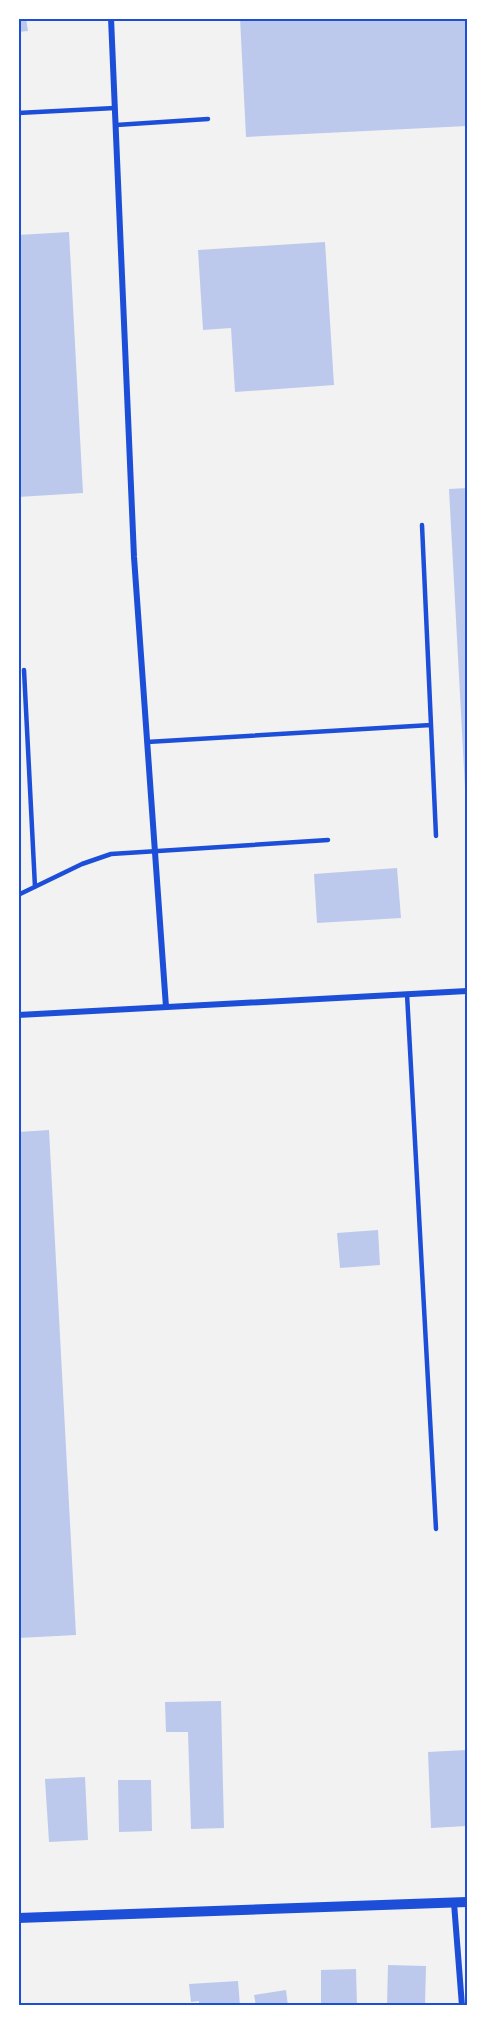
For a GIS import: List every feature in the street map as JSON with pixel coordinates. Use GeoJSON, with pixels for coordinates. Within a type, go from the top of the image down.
{"type":"FeatureCollection","features":[{"type":"Feature","properties":{"kind":"street"},"geometry":{"type":"LineString","coordinates":[[111,18],[134,557],[166,1008]]}},
{"type":"Feature","properties":{"kind":"street"},"geometry":{"type":"LineString","coordinates":[[18,1015],[467,991]]}},
{"type":"Feature","properties":{"kind":"street"},"geometry":{"type":"LineString","coordinates":[[18,1918],[467,1902]]}},
{"type":"Feature","properties":{"kind":"street"},"geometry":{"type":"LineString","coordinates":[[454,1903],[462,2006]]}},
{"type":"Feature","properties":{"kind":"lane"},"geometry":{"type":"LineString","coordinates":[[18,113],[115,108]]}},
{"type":"Feature","properties":{"kind":"lane"},"geometry":{"type":"LineString","coordinates":[[116,125],[208,119]]}},
{"type":"Feature","properties":{"kind":"lane"},"geometry":{"type":"LineString","coordinates":[[422,525],[436,836]]}},
{"type":"Feature","properties":{"kind":"lane"},"geometry":{"type":"LineString","coordinates":[[24,670],[35,887]]}},
{"type":"Feature","properties":{"kind":"lane"},"geometry":{"type":"LineString","coordinates":[[147,742],[431,725]]}},
{"type":"Feature","properties":{"kind":"lane"},"geometry":{"type":"LineString","coordinates":[[18,895],[82,864],[111,854],[328,840]]}},
{"type":"Feature","properties":{"kind":"lane"},"geometry":{"type":"LineString","coordinates":[[407,994],[436,1529]]}},
{"type":"Feature","properties":{"kind":"building"},"geometry":{"type":"Polygon","coordinates":[[[18,18],[26,18],[28,31],[18,32],[18,18]]]}},
{"type":"Feature","properties":{"kind":"building"},"geometry":{"type":"Polygon","coordinates":[[[240,18],[467,18],[467,126],[246,137],[240,18]]]}},
{"type":"Feature","properties":{"kind":"building"},"geometry":{"type":"Polygon","coordinates":[[[69,232],[83,493],[18,497],[18,235],[69,232]]]}},
{"type":"Feature","properties":{"kind":"building"},"geometry":{"type":"Polygon","coordinates":[[[325,242],[334,385],[235,392],[231,328],[203,330],[198,250],[325,242]]]}},
{"type":"Feature","properties":{"kind":"building"},"geometry":{"type":"Polygon","coordinates":[[[467,488],[467,788],[465,788],[449,489],[467,488]]]}},
{"type":"Feature","properties":{"kind":"building"},"geometry":{"type":"Polygon","coordinates":[[[397,868],[401,918],[317,923],[314,874],[397,868]]]}},
{"type":"Feature","properties":{"kind":"building"},"geometry":{"type":"Polygon","coordinates":[[[49,1130],[76,1635],[18,1638],[18,1132],[49,1130]]]}},
{"type":"Feature","properties":{"kind":"building"},"geometry":{"type":"Polygon","coordinates":[[[378,1230],[380,1265],[340,1268],[337,1233],[378,1230]]]}},
{"type":"Feature","properties":{"kind":"building"},"geometry":{"type":"Polygon","coordinates":[[[221,1701],[224,1828],[191,1829],[188,1732],[166,1732],[165,1702],[221,1701]]]}},
{"type":"Feature","properties":{"kind":"building"},"geometry":{"type":"Polygon","coordinates":[[[467,1750],[467,1826],[431,1828],[428,1752],[467,1750]]]}},
{"type":"Feature","properties":{"kind":"building"},"geometry":{"type":"Polygon","coordinates":[[[85,1777],[88,1840],[49,1842],[45,1779],[85,1777]]]}},
{"type":"Feature","properties":{"kind":"building"},"geometry":{"type":"Polygon","coordinates":[[[118,1780],[151,1780],[152,1831],[119,1832],[118,1780]]]}},
{"type":"Feature","properties":{"kind":"building"},"geometry":{"type":"Polygon","coordinates":[[[388,1965],[426,1966],[425,2006],[387,2006],[388,1965]]]}},
{"type":"Feature","properties":{"kind":"building"},"geometry":{"type":"Polygon","coordinates":[[[356,1969],[357,2006],[321,2006],[321,1970],[356,1969]]]}},
{"type":"Feature","properties":{"kind":"building"},"geometry":{"type":"Polygon","coordinates":[[[238,1981],[240,2006],[199,2006],[199,2001],[191,2002],[189,1984],[238,1981]]]}},
{"type":"Feature","properties":{"kind":"building"},"geometry":{"type":"Polygon","coordinates":[[[286,1990],[288,2006],[256,2006],[254,1995],[286,1990]]]}}]}
